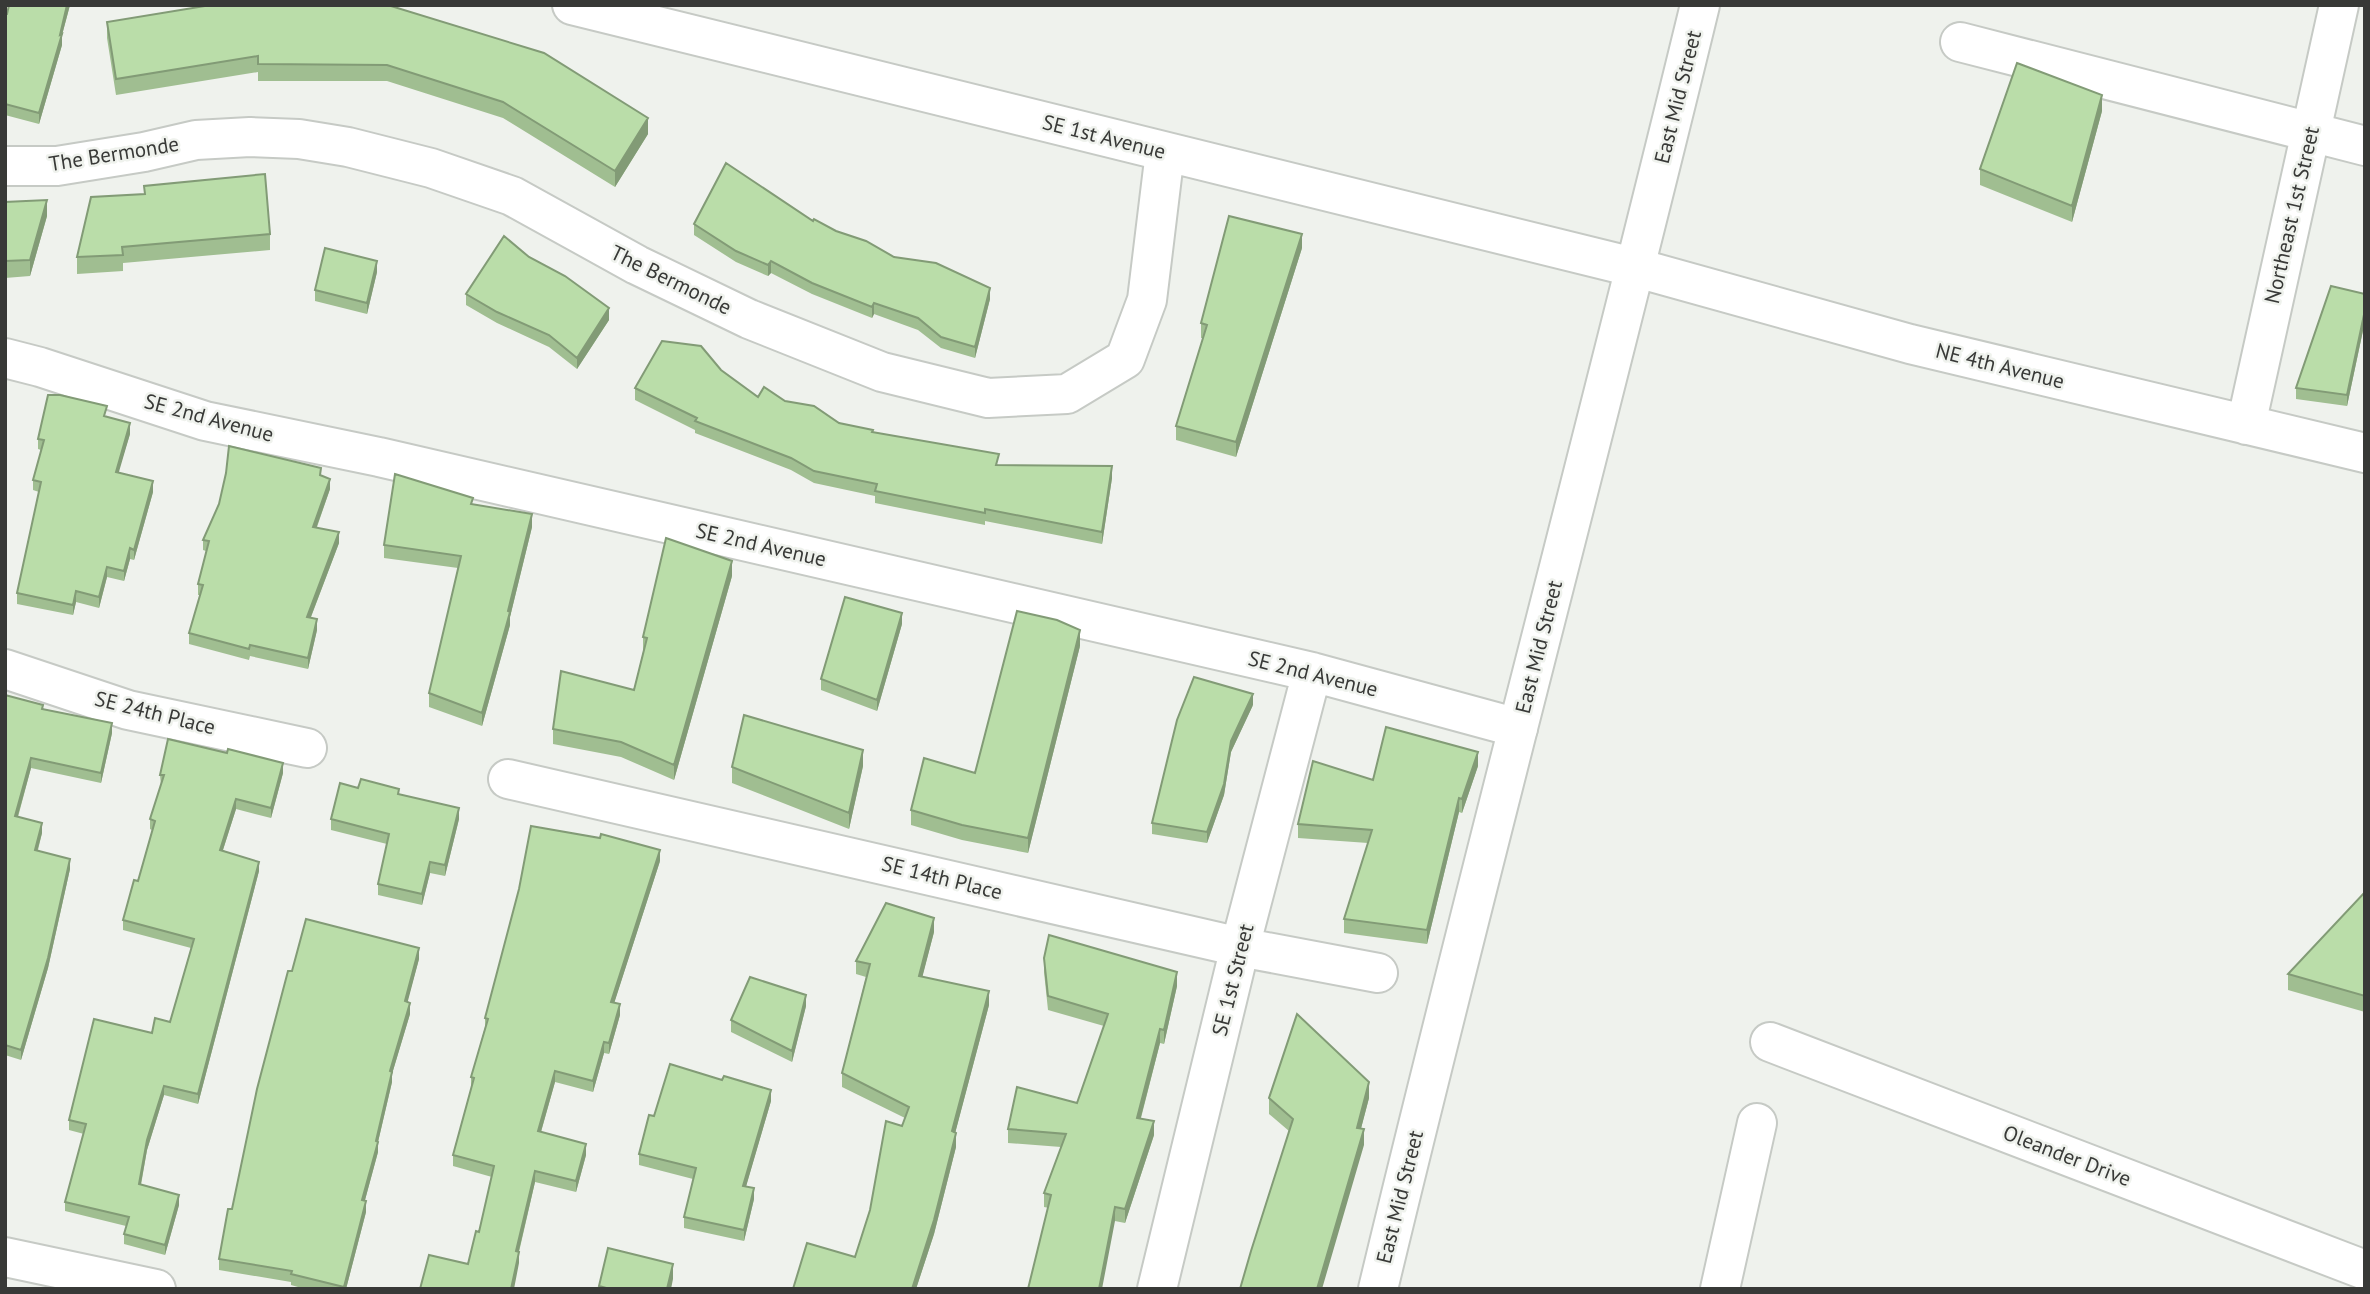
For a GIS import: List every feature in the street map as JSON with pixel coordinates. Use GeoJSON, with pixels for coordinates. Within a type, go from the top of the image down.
{"type":"FeatureCollection","features":[{"type":"Feature","properties":{"kind":"street","name":"SE 1st Avenue"},"geometry":{"type":"LineString","coordinates":[[572,5],[1637,268]]}},
{"type":"Feature","properties":{"kind":"street","name":"East Mid Street"},"geometry":{"type":"LineString","coordinates":[[1378,1289],[1445,1009],[1637,268],[1700,5]]}},
{"type":"Feature","properties":{"kind":"street","name":"Northeast 1st Street"},"geometry":{"type":"LineString","coordinates":[[2246,425],[2339,5]]}},
{"type":"Feature","properties":{"kind":"street"},"geometry":{"type":"LineString","coordinates":[[1960,42],[2365,146]]}},
{"type":"Feature","properties":{"kind":"street","name":"The Bermonde"},"geometry":{"type":"LineString","coordinates":[[5,166],[57,166],[144,152],[196,140],[299,139],[348,147],[431,168],[512,196],[637,265],[749,319],[882,372],[988,398],[1067,394],[1125,359],[1147,300],[1165,152]]}},
{"type":"Feature","properties":{"kind":"street","name":"NE 4th Avenue"},"geometry":{"type":"LineString","coordinates":[[1637,268],[1910,344],[2365,453]]}},
{"type":"Feature","properties":{"kind":"street","name":"SE 2nd Avenue"},"geometry":{"type":"LineString","coordinates":[[5,358],[205,421],[433,469],[1312,672],[1518,728]]}},
{"type":"Feature","properties":{"kind":"street","name":"SE 24th Place"},"geometry":{"type":"LineString","coordinates":[[5,669],[128,710],[307,748]]}},
{"type":"Feature","properties":{"kind":"street","name":"SE 1st Street"},"geometry":{"type":"LineString","coordinates":[[1157,1289],[1240,947],[1312,672]]}},
{"type":"Feature","properties":{"kind":"street","name":"SE 14th Place"},"geometry":{"type":"LineString","coordinates":[[508,779],[1240,947],[1378,973]]}},
{"type":"Feature","properties":{"kind":"street","name":"Oleander Drive"},"geometry":{"type":"LineString","coordinates":[[1770,1042],[2365,1270]]}},
{"type":"Feature","properties":{"kind":"street"},"geometry":{"type":"LineString","coordinates":[[1723,1288],[1757,1123]]}},
{"type":"Feature","properties":{"kind":"street"},"geometry":{"type":"LineString","coordinates":[[5,1257],[156,1289]]}},
{"type":"Feature","properties":{"kind":"building"},"geometry":{"type":"Polygon","coordinates":[[[9,5],[67,5],[60,35],[62,34],[39,113],[5,104],[5,14],[9,5]]]}},
{"type":"Feature","properties":{"kind":"building"},"geometry":{"type":"Polygon","coordinates":[[[211,5],[391,6],[544,53],[648,118],[615,171],[503,102],[387,65],[258,64],[258,56],[116,79],[107,22],[211,5]]]}},
{"type":"Feature","properties":{"kind":"building"},"geometry":{"type":"Polygon","coordinates":[[[2017,63],[2102,95],[2072,206],[1980,169],[2017,63]]]}},
{"type":"Feature","properties":{"kind":"building"},"geometry":{"type":"Polygon","coordinates":[[[726,163],[813,221],[814,219],[836,231],[866,241],[894,257],[936,263],[990,288],[975,347],[941,337],[918,318],[874,303],[872,307],[812,283],[771,261],[768,265],[736,251],[694,224],[726,163]]]}},
{"type":"Feature","properties":{"kind":"building"},"geometry":{"type":"Polygon","coordinates":[[[265,174],[270,234],[122,247],[123,255],[77,257],[91,197],[145,194],[144,186],[265,174]]]}},
{"type":"Feature","properties":{"kind":"building"},"geometry":{"type":"Polygon","coordinates":[[[47,200],[30,260],[5,261],[5,202],[47,200]]]}},
{"type":"Feature","properties":{"kind":"building"},"geometry":{"type":"Polygon","coordinates":[[[1229,216],[1302,234],[1236,442],[1176,426],[1207,325],[1201,323],[1229,216]]]}},
{"type":"Feature","properties":{"kind":"building"},"geometry":{"type":"Polygon","coordinates":[[[504,236],[529,257],[565,276],[609,308],[577,358],[549,335],[497,312],[466,294],[504,236]]]}},
{"type":"Feature","properties":{"kind":"building"},"geometry":{"type":"Polygon","coordinates":[[[325,248],[377,261],[367,303],[315,290],[325,248]]]}},
{"type":"Feature","properties":{"kind":"building"},"geometry":{"type":"Polygon","coordinates":[[[2331,286],[2365,294],[2365,310],[2347,395],[2296,388],[2331,286]]]}},
{"type":"Feature","properties":{"kind":"building"},"geometry":{"type":"Polygon","coordinates":[[[662,341],[701,346],[721,370],[758,397],[764,387],[785,401],[814,406],[839,423],[873,430],[872,432],[999,454],[996,465],[1112,466],[1102,532],[875,491],[877,484],[814,471],[791,458],[695,421],[697,418],[635,388],[662,341]]]}},
{"type":"Feature","properties":{"kind":"building"},"geometry":{"type":"Polygon","coordinates":[[[48,395],[60,395],[107,406],[104,416],[130,423],[116,472],[153,481],[134,550],[130,548],[124,571],[107,567],[99,597],[76,591],[73,605],[17,593],[41,482],[33,480],[44,440],[38,439],[48,395]]]}},
{"type":"Feature","properties":{"kind":"building"},"geometry":{"type":"Polygon","coordinates":[[[229,446],[321,468],[320,475],[330,479],[313,527],[339,532],[307,617],[317,619],[308,658],[250,645],[249,649],[189,633],[203,585],[198,584],[209,541],[203,540],[219,504],[229,446]]]}},
{"type":"Feature","properties":{"kind":"building"},"geometry":{"type":"Polygon","coordinates":[[[395,474],[473,498],[471,504],[532,514],[508,611],[510,612],[482,713],[429,693],[461,556],[384,545],[395,474]]]}},
{"type":"Feature","properties":{"kind":"building"},"geometry":{"type":"Polygon","coordinates":[[[666,538],[732,561],[674,765],[621,742],[553,729],[561,671],[634,690],[647,638],[643,637],[666,538]]]}},
{"type":"Feature","properties":{"kind":"building"},"geometry":{"type":"Polygon","coordinates":[[[845,597],[902,613],[877,700],[821,679],[845,597]]]}},
{"type":"Feature","properties":{"kind":"building"},"geometry":{"type":"Polygon","coordinates":[[[1017,611],[1057,620],[1080,630],[1028,838],[962,825],[911,810],[924,758],[975,773],[1017,611]]]}},
{"type":"Feature","properties":{"kind":"building"},"geometry":{"type":"Polygon","coordinates":[[[1194,677],[1253,694],[1231,741],[1224,784],[1207,832],[1152,823],[1177,720],[1194,677]]]}},
{"type":"Feature","properties":{"kind":"building"},"geometry":{"type":"Polygon","coordinates":[[[5,695],[43,705],[42,709],[112,723],[101,773],[31,758],[15,816],[42,823],[35,850],[70,859],[48,958],[21,1050],[5,1045],[5,695]]]}},
{"type":"Feature","properties":{"kind":"building"},"geometry":{"type":"Polygon","coordinates":[[[744,715],[863,750],[849,813],[732,767],[744,715]]]}},
{"type":"Feature","properties":{"kind":"building"},"geometry":{"type":"Polygon","coordinates":[[[1386,727],[1478,752],[1462,799],[1459,798],[1427,930],[1344,919],[1372,830],[1298,824],[1313,761],[1373,780],[1386,727]]]}},
{"type":"Feature","properties":{"kind":"building"},"geometry":{"type":"Polygon","coordinates":[[[168,739],[227,753],[228,749],[283,763],[271,808],[236,799],[220,850],[259,862],[198,1094],[164,1086],[147,1140],[139,1184],[179,1195],[165,1245],[124,1234],[129,1217],[65,1202],[86,1124],[69,1120],[94,1019],[152,1033],[155,1018],[170,1022],[194,939],[123,920],[134,880],[138,881],[155,821],[150,819],[164,775],[160,775],[168,739]]]}},
{"type":"Feature","properties":{"kind":"building"},"geometry":{"type":"Polygon","coordinates":[[[361,779],[399,789],[398,794],[459,808],[445,865],[430,862],[422,894],[378,884],[389,834],[331,819],[340,783],[358,788],[361,779]]]}},
{"type":"Feature","properties":{"kind":"building"},"geometry":{"type":"Polygon","coordinates":[[[531,826],[600,838],[601,834],[660,850],[611,1002],[620,1004],[609,1043],[604,1042],[593,1081],[555,1071],[538,1131],[586,1144],[576,1181],[535,1171],[516,1251],[519,1252],[511,1289],[420,1289],[429,1255],[468,1264],[476,1231],[479,1232],[494,1166],[453,1155],[519,889],[531,826]]]}},
{"type":"Feature","properties":{"kind":"building"},"geometry":{"type":"Polygon","coordinates":[[[2365,892],[2365,996],[2288,974],[2365,892]]]}},
{"type":"Feature","properties":{"kind":"building"},"geometry":{"type":"Polygon","coordinates":[[[886,903],[934,918],[919,976],[989,991],[952,1131],[956,1133],[934,1220],[912,1289],[793,1289],[807,1243],[855,1257],[870,1210],[886,1121],[902,1126],[909,1107],[842,1073],[870,964],[856,961],[886,903]]]}},
{"type":"Feature","properties":{"kind":"building"},"geometry":{"type":"Polygon","coordinates":[[[306,919],[419,948],[405,1001],[410,1003],[390,1071],[392,1072],[376,1141],[378,1142],[362,1200],[366,1201],[344,1287],[291,1274],[292,1271],[219,1259],[228,1209],[232,1209],[257,1089],[288,971],[292,971],[306,919]]]}},
{"type":"Feature","properties":{"kind":"building"},"geometry":{"type":"Polygon","coordinates":[[[1049,935],[1177,972],[1164,1030],[1160,1029],[1137,1118],[1154,1121],[1125,1209],[1115,1207],[1099,1289],[1028,1289],[1051,1195],[1044,1193],[1066,1134],[1008,1129],[1017,1087],[1077,1103],[1108,1014],[1048,996],[1044,958],[1049,935]]]}},
{"type":"Feature","properties":{"kind":"building"},"geometry":{"type":"Polygon","coordinates":[[[750,977],[806,995],[792,1051],[731,1020],[750,977]]]}},
{"type":"Feature","properties":{"kind":"building"},"geometry":{"type":"Polygon","coordinates":[[[1297,1014],[1369,1082],[1357,1128],[1364,1129],[1317,1289],[1240,1289],[1293,1119],[1269,1098],[1297,1014]]]}},
{"type":"Feature","properties":{"kind":"building"},"geometry":{"type":"Polygon","coordinates":[[[670,1064],[722,1080],[724,1076],[771,1090],[743,1186],[754,1188],[744,1230],[684,1217],[696,1168],[639,1154],[649,1115],[654,1116],[670,1064]]]}},
{"type":"Feature","properties":{"kind":"building"},"geometry":{"type":"Polygon","coordinates":[[[608,1248],[673,1264],[667,1289],[610,1289],[599,1286],[608,1248]]]}}]}
